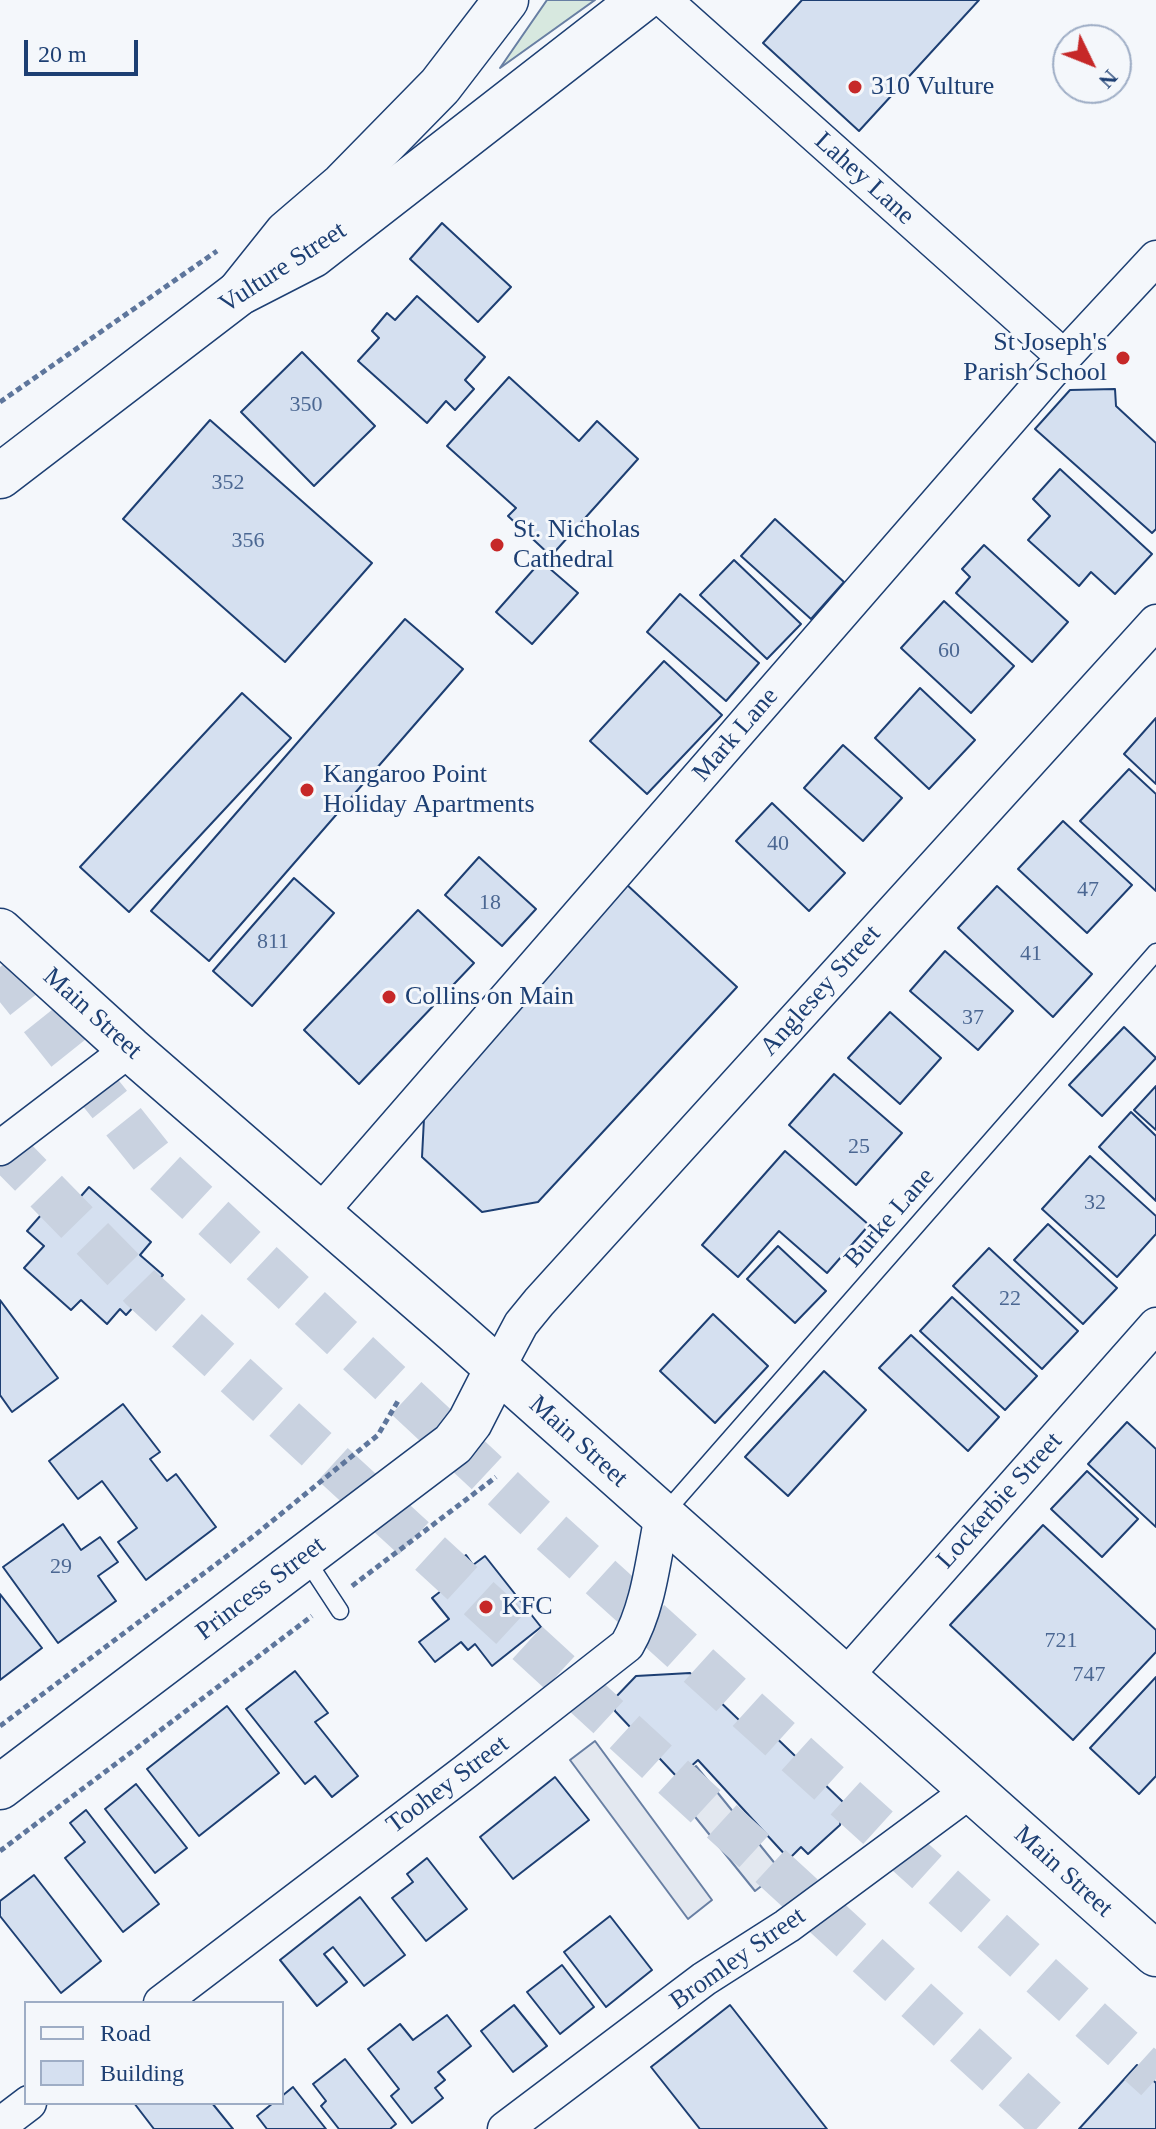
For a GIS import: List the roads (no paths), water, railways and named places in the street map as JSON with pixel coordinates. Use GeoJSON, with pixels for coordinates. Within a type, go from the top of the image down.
{"type":"FeatureCollection","features":[{"type":"Feature","properties":{"kind":"main road"},"geometry":{"type":"LineString","coordinates":[[239,293],[287,233],[343,185],[440,86],[506,0]]}},
{"type":"Feature","properties":{"kind":"main road","name":"Vulture Street"},"geometry":{"type":"LineString","coordinates":[[0,476],[239,293],[313,255],[641,0]]}},
{"type":"Feature","properties":{"kind":"main road","name":"Main Street"},"geometry":{"type":"LineString","coordinates":[[0,931],[1156,1954]]}},
{"type":"Feature","properties":{"kind":"main road","name":"Princess Street"},"geometry":{"type":"LineString","coordinates":[[0,1787],[461,1436],[497,1369]]}},
{"type":"Feature","properties":{"kind":"street","name":"Lahey Lane"},"geometry":{"type":"LineString","coordinates":[[664,0],[1064,357]]}},
{"type":"Feature","properties":{"kind":"street","name":"Mark Lane"},"geometry":{"type":"LineString","coordinates":[[319,1214],[1064,357],[1156,258]]}},
{"type":"Feature","properties":{"kind":"street","name":"Anglesey Street"},"geometry":{"type":"LineString","coordinates":[[497,1369],[521,1324],[539,1302],[1156,622]]}},
{"type":"Feature","properties":{"kind":"street"},"geometry":{"type":"LineString","coordinates":[[0,1148],[130,1049]]}},
{"type":"Feature","properties":{"kind":"street","name":"Lockerbie Street"},"geometry":{"type":"LineString","coordinates":[[844,1678],[1156,1325]]}},
{"type":"Feature","properties":{"kind":"street","name":"Toohey Street"},"geometry":{"type":"LineString","coordinates":[[164,2001],[627,1645],[637,1629],[662,1516]]}},
{"type":"Feature","properties":{"kind":"street","name":"Bromley Street"},"geometry":{"type":"LineString","coordinates":[[505,2129],[704,1979],[787,1926],[971,1790]]}},
{"type":"Feature","properties":{"kind":"street"},"geometry":{"type":"LineString","coordinates":[[0,2125],[26,2105]]}},
{"type":"Feature","properties":{"kind":"lane","name":"Burke Lane"},"geometry":{"type":"LineString","coordinates":[[662,1516],[1156,952]]}},
{"type":"Feature","properties":{"kind":"lane"},"geometry":{"type":"LineString","coordinates":[[304,1557],[337,1606]]}},
{"type":"Feature","properties":{"kind":"tunnel"},"geometry":{"type":"LineString","coordinates":[[0,967],[162,1170],[522,1506],[1156,2079]]}},
{"type":"Feature","properties":{"kind":"tunnel"},"geometry":{"type":"LineString","coordinates":[[0,1144],[142,1289],[1057,2129]]}},
{"type":"Feature","properties":{"kind":"place","name":"310 Vulture"},"geometry":{"type":"Point","coordinates":[855,87]}},
{"type":"Feature","properties":{"kind":"place","name":"St Joseph's Parish School"},"geometry":{"type":"Point","coordinates":[1123,358]}},
{"type":"Feature","properties":{"kind":"place","name":"St. Nicholas Cathedral"},"geometry":{"type":"Point","coordinates":[497,545]}},
{"type":"Feature","properties":{"kind":"place","name":"Kangaroo Point Holiday Apartments"},"geometry":{"type":"Point","coordinates":[307,790]}},
{"type":"Feature","properties":{"kind":"place","name":"Collins on Main"},"geometry":{"type":"Point","coordinates":[389,997]}},
{"type":"Feature","properties":{"kind":"place","name":"KFC"},"geometry":{"type":"Point","coordinates":[486,1607]}}]}
